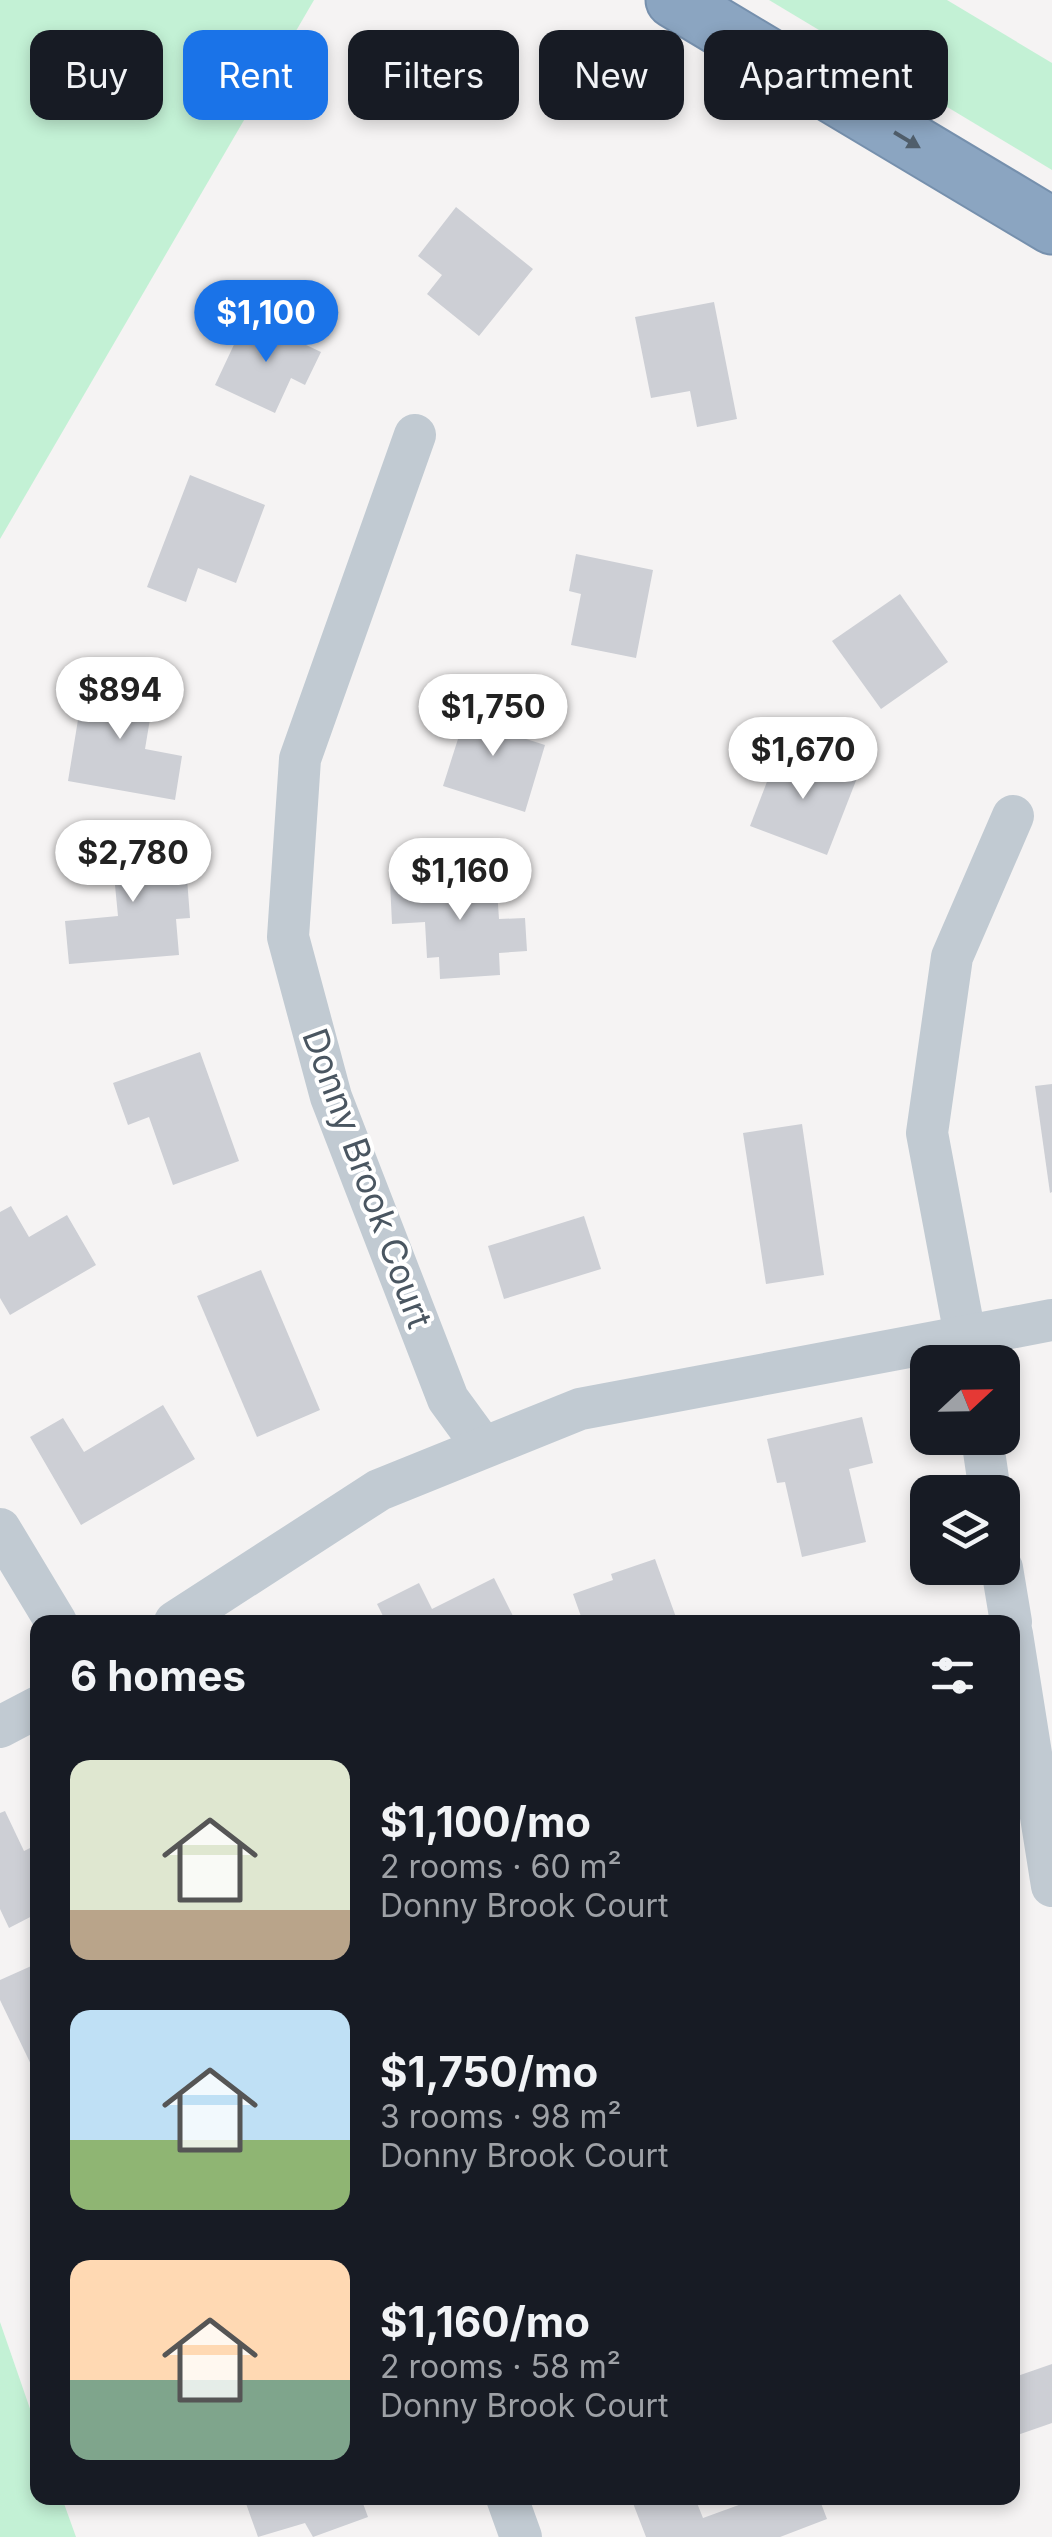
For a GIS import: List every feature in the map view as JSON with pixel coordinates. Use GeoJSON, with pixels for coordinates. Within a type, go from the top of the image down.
{"type":"FeatureCollection","features":[{"type":"Feature","properties":{"kind":"highway"},"geometry":{"type":"LineString","coordinates":[[674,0],[1052,226]]}},
{"type":"Feature","properties":{"kind":"street","name":"Donny Brook Court"},"geometry":{"type":"LineString","coordinates":[[415,436],[300,759],[288,937],[338,1114],[448,1399],[484,1446]]}},
{"type":"Feature","properties":{"kind":"street"},"geometry":{"type":"LineString","coordinates":[[967,1345],[927,1133],[952,957],[1013,816]]}},
{"type":"Feature","properties":{"kind":"street"},"geometry":{"type":"LineString","coordinates":[[980,1345],[1052,1320]]}},
{"type":"Feature","properties":{"kind":"street"},"geometry":{"type":"LineString","coordinates":[[185,1615],[379,1490],[580,1409],[910,1358]]}},
{"type":"Feature","properties":{"kind":"street"},"geometry":{"type":"LineString","coordinates":[[0,1529],[52,1615]]}},
{"type":"Feature","properties":{"kind":"street"},"geometry":{"type":"LineString","coordinates":[[1005,1585],[1010,1615]]}},
{"type":"Feature","properties":{"kind":"street"},"geometry":{"type":"LineString","coordinates":[[1020,1684],[1052,1886]]}},
{"type":"Feature","properties":{"kind":"street"},"geometry":{"type":"LineString","coordinates":[[0,1727],[30,1710]]}},
{"type":"Feature","properties":{"kind":"street"},"geometry":{"type":"LineString","coordinates":[[510,2505],[521,2537]]}},
{"type":"Feature","properties":{"kind":"green space"},"geometry":{"type":"Polygon","coordinates":[[[0,0],[314,0],[297,30],[183,30],[183,120],[244,120],[0,539],[0,0]]]}},
{"type":"Feature","properties":{"kind":"green space"},"geometry":{"type":"Polygon","coordinates":[[[769,0],[947,0],[1052,63],[1052,170],[948,108],[948,30],[819,30],[769,0]]]}},
{"type":"Feature","properties":{"kind":"green space"},"geometry":{"type":"Polygon","coordinates":[[[0,2322],[30,2409],[30,2505],[65,2505],[76,2537],[0,2537],[0,2322]]]}},
{"type":"Feature","properties":{"kind":"building"},"geometry":{"type":"Polygon","coordinates":[[[456,207],[533,269],[479,336],[427,294],[442,275],[418,256],[456,207]]]}},
{"type":"Feature","properties":{"kind":"building"},"geometry":{"type":"Polygon","coordinates":[[[714,302],[737,419],[697,427],[690,391],[651,398],[635,317],[714,302]]]}},
{"type":"Feature","properties":{"kind":"building"},"geometry":{"type":"Polygon","coordinates":[[[247,317],[321,352],[305,385],[291,378],[275,413],[215,385],[247,317]]]}},
{"type":"Feature","properties":{"kind":"building"},"geometry":{"type":"Polygon","coordinates":[[[190,475],[265,505],[236,583],[198,568],[186,602],[147,587],[190,475]]]}},
{"type":"Feature","properties":{"kind":"building"},"geometry":{"type":"Polygon","coordinates":[[[576,554],[653,570],[636,658],[571,645],[581,594],[569,591],[576,554]]]}},
{"type":"Feature","properties":{"kind":"building"},"geometry":{"type":"Polygon","coordinates":[[[900,594],[948,662],[881,709],[832,641],[900,594]]]}},
{"type":"Feature","properties":{"kind":"building"},"geometry":{"type":"Polygon","coordinates":[[[85,677],[155,689],[145,749],[182,756],[175,800],[68,781],[85,677]]]}},
{"type":"Feature","properties":{"kind":"building"},"geometry":{"type":"Polygon","coordinates":[[[472,695],[503,705],[495,729],[545,745],[525,812],[443,786],[472,695]]]}},
{"type":"Feature","properties":{"kind":"building"},"geometry":{"type":"Polygon","coordinates":[[[780,748],[857,778],[827,855],[750,826],[780,748]]]}},
{"type":"Feature","properties":{"kind":"building"},"geometry":{"type":"Polygon","coordinates":[[[172,839],[175,879],[187,878],[190,918],[176,919],[179,955],[69,964],[65,921],[118,916],[114,875],[90,877],[87,846],[172,839]]]}},
{"type":"Feature","properties":{"kind":"building"},"geometry":{"type":"Polygon","coordinates":[[[496,875],[499,919],[525,918],[527,951],[499,953],[500,975],[440,979],[439,957],[427,958],[425,922],[392,924],[390,882],[496,875]]]}},
{"type":"Feature","properties":{"kind":"building"},"geometry":{"type":"Polygon","coordinates":[[[200,1052],[239,1161],[173,1185],[149,1117],[128,1125],[113,1083],[200,1052]]]}},
{"type":"Feature","properties":{"kind":"building"},"geometry":{"type":"Polygon","coordinates":[[[1052,1084],[1052,1192],[1050,1193],[1035,1086],[1052,1084]]]}},
{"type":"Feature","properties":{"kind":"building"},"geometry":{"type":"Polygon","coordinates":[[[802,1124],[824,1275],[766,1284],[743,1133],[802,1124]]]}},
{"type":"Feature","properties":{"kind":"building"},"geometry":{"type":"Polygon","coordinates":[[[11,1206],[29,1237],[67,1215],[96,1265],[10,1315],[0,1298],[0,1212],[11,1206]]]}},
{"type":"Feature","properties":{"kind":"building"},"geometry":{"type":"Polygon","coordinates":[[[584,1216],[601,1269],[504,1299],[488,1246],[584,1216]]]}},
{"type":"Feature","properties":{"kind":"building"},"geometry":{"type":"Polygon","coordinates":[[[261,1270],[320,1410],[257,1437],[197,1296],[261,1270]]]}},
{"type":"Feature","properties":{"kind":"building"},"geometry":{"type":"Polygon","coordinates":[[[163,1405],[195,1459],[81,1525],[30,1437],[63,1418],[84,1452],[163,1405]]]}},
{"type":"Feature","properties":{"kind":"building"},"geometry":{"type":"Polygon","coordinates":[[[862,1417],[873,1463],[849,1469],[866,1542],[802,1557],[785,1482],[777,1483],[767,1439],[862,1417]]]}},
{"type":"Feature","properties":{"kind":"building"},"geometry":{"type":"Polygon","coordinates":[[[655,1559],[675,1615],[580,1615],[573,1594],[613,1580],[611,1574],[655,1559]]]}},
{"type":"Feature","properties":{"kind":"building"},"geometry":{"type":"Polygon","coordinates":[[[494,1578],[512,1615],[382,1615],[377,1604],[419,1583],[432,1609],[494,1578]]]}},
{"type":"Feature","properties":{"kind":"building"},"geometry":{"type":"Polygon","coordinates":[[[5,1811],[24,1851],[30,1848],[30,1917],[9,1928],[0,1909],[0,1813],[5,1811]]]}},
{"type":"Feature","properties":{"kind":"building"},"geometry":{"type":"Polygon","coordinates":[[[30,1967],[30,2062],[0,2000],[0,1980],[30,1967]]]}},
{"type":"Feature","properties":{"kind":"building"},"geometry":{"type":"Polygon","coordinates":[[[1052,2364],[1052,2423],[1020,2434],[1020,2375],[1052,2364]]]}},
{"type":"Feature","properties":{"kind":"building"},"geometry":{"type":"Polygon","coordinates":[[[247,2505],[364,2505],[368,2517],[313,2537],[305,2523],[258,2537],[247,2505]]]}},
{"type":"Feature","properties":{"kind":"building"},"geometry":{"type":"Polygon","coordinates":[[[634,2505],[698,2505],[703,2518],[739,2505],[822,2505],[827,2519],[780,2537],[646,2537],[634,2505]]]}}]}
